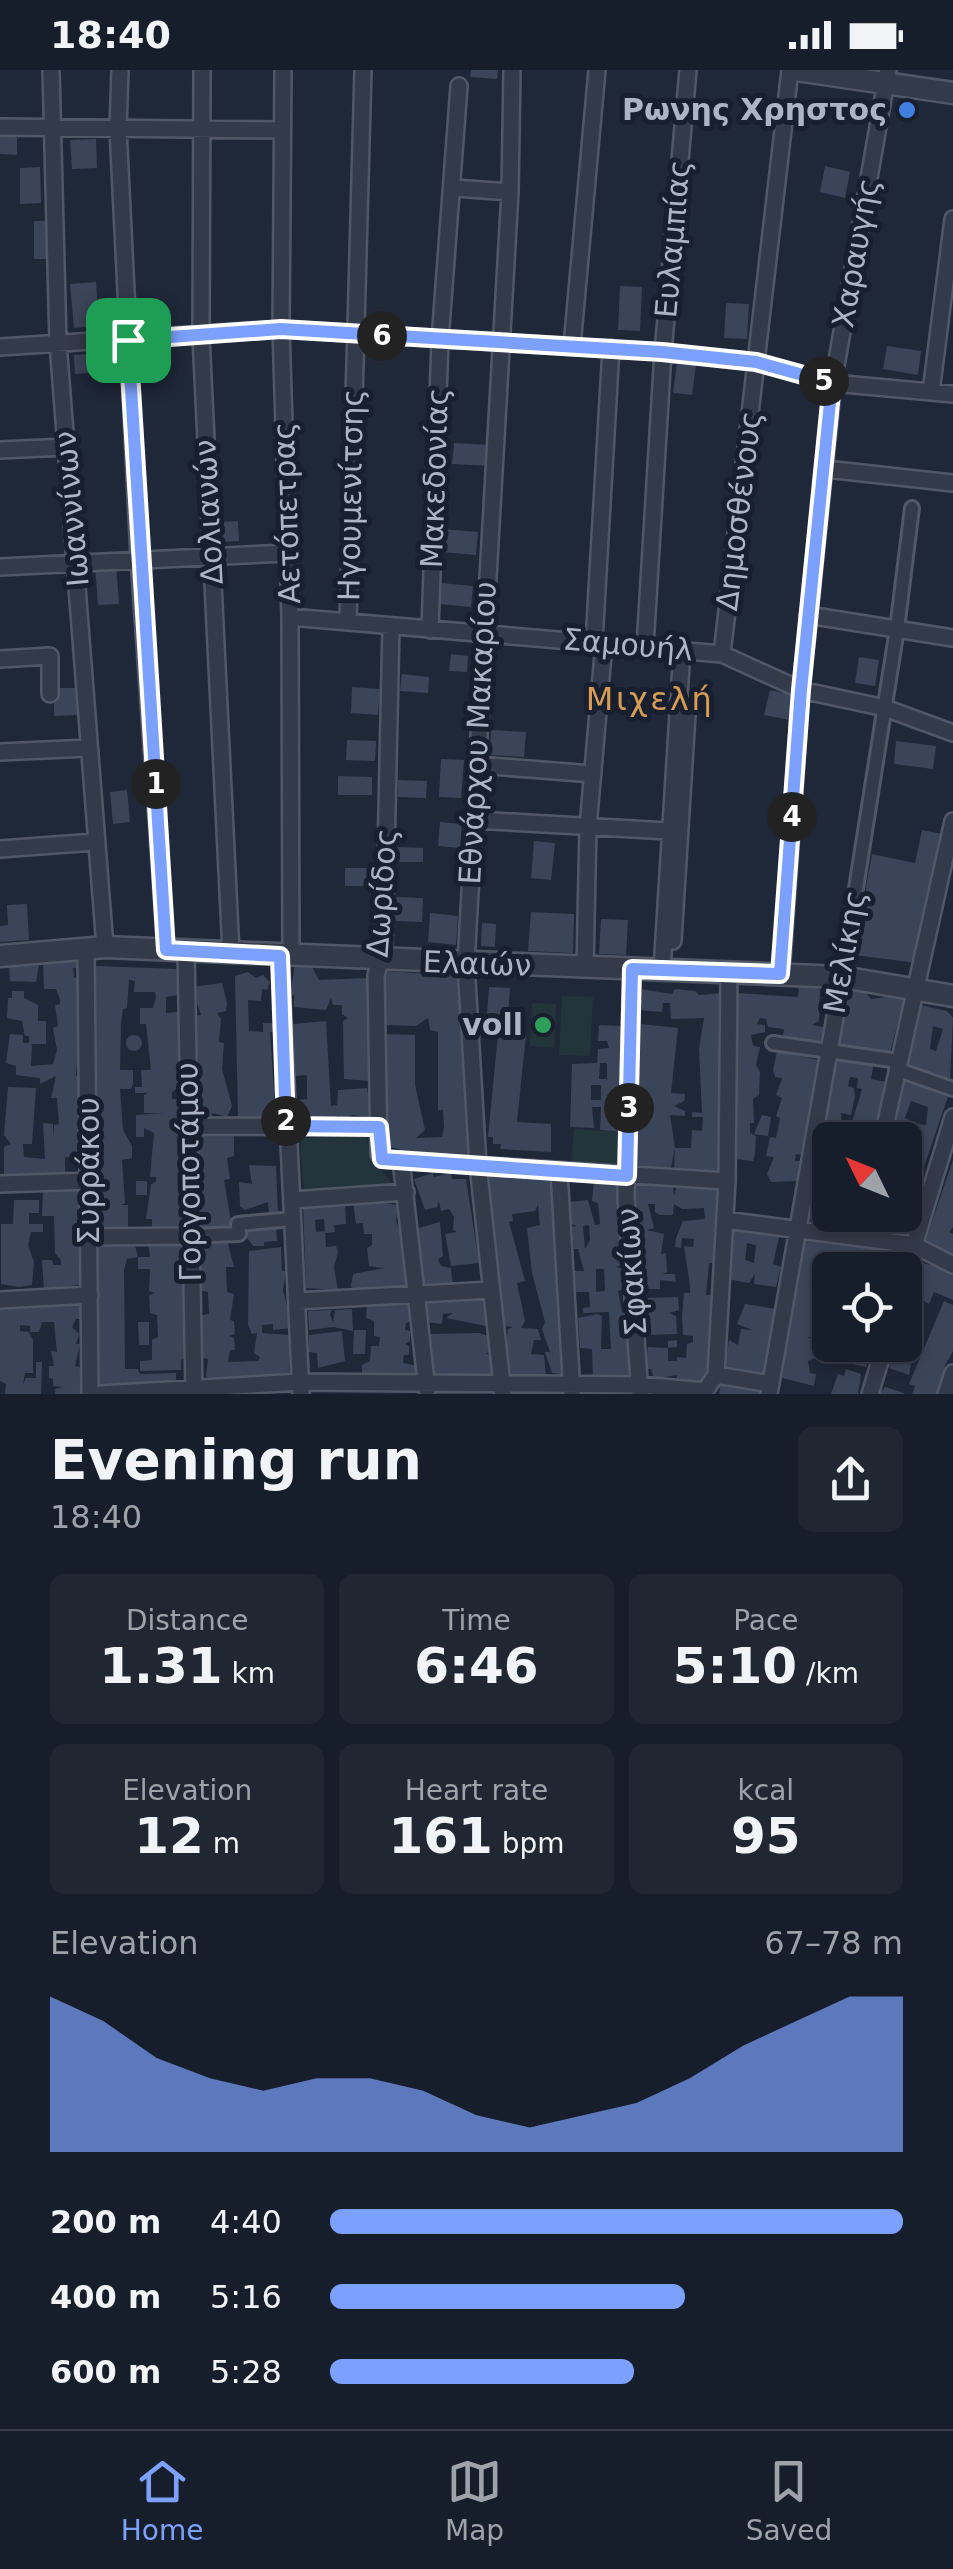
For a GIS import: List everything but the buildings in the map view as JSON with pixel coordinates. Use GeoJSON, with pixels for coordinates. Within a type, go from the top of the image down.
{"type":"FeatureCollection","features":[{"type":"Feature","properties":{"kind":"street","name":"Ιωαννίνων"},"geometry":{"type":"LineString","coordinates":[[51,70],[58,343],[95,842],[96,947]]}},
{"type":"Feature","properties":{"kind":"street","name":"Γοργοποτάμου"},"geometry":{"type":"LineString","coordinates":[[120,70],[118,128],[139,558],[189,1126],[188,1236],[194,1392]]}},
{"type":"Feature","properties":{"kind":"street","name":"Δολιανών"},"geometry":{"type":"LineString","coordinates":[[202,70],[201,337],[231,953]]}},
{"type":"Feature","properties":{"kind":"street","name":"Αετόπετρας"},"geometry":{"type":"LineString","coordinates":[[283,70],[281,329],[290,617],[286,1126],[301,1388]]}},
{"type":"Feature","properties":{"kind":"street","name":"Ηγουμενίτσης"},"geometry":{"type":"LineString","coordinates":[[348,620],[363,70]]}},
{"type":"Feature","properties":{"kind":"street","name":"Εθνάρχου Μακαρίου"},"geometry":{"type":"LineString","coordinates":[[502,1390],[478,1164],[466,963],[510,192],[512,70]]}},
{"type":"Feature","properties":{"kind":"street"},"geometry":{"type":"LineString","coordinates":[[572,346],[596,70]]}},
{"type":"Feature","properties":{"kind":"street","name":"Ευλαμπίας"},"geometry":{"type":"LineString","coordinates":[[645,647],[662,352],[688,70]]}},
{"type":"Feature","properties":{"kind":"street"},"geometry":{"type":"LineString","coordinates":[[793,70],[887,77],[953,93]]}},
{"type":"Feature","properties":{"kind":"street","name":"Δημοσθένους"},"geometry":{"type":"LineString","coordinates":[[722,654],[793,70]]}},
{"type":"Feature","properties":{"kind":"street","name":"Χαραυγής"},"geometry":{"type":"LineString","coordinates":[[780,974],[801,690],[832,383],[887,77]]}},
{"type":"Feature","properties":{"kind":"street","name":"Μακεδονίας"},"geometry":{"type":"LineString","coordinates":[[430,630],[440,340],[455,188],[459,86]]}},
{"type":"Feature","properties":{"kind":"street"},"geometry":{"type":"LineString","coordinates":[[0,127],[203,126],[282,130]]}},
{"type":"Feature","properties":{"kind":"street"},"geometry":{"type":"LineString","coordinates":[[455,188],[510,192]]}},
{"type":"Feature","properties":{"kind":"street"},"geometry":{"type":"LineString","coordinates":[[931,392],[953,220]]}},
{"type":"Feature","properties":{"kind":"street"},"geometry":{"type":"LineString","coordinates":[[0,347],[281,329],[499,346],[662,352],[756,362],[832,383],[953,394]]}},
{"type":"Feature","properties":{"kind":"street"},"geometry":{"type":"LineString","coordinates":[[584,967],[611,348]]}},
{"type":"Feature","properties":{"kind":"street"},"geometry":{"type":"LineString","coordinates":[[0,450],[67,446]]}},
{"type":"Feature","properties":{"kind":"street"},"geometry":{"type":"LineString","coordinates":[[826,469],[953,483]]}},
{"type":"Feature","properties":{"kind":"street","name":"Μελίκης"},"geometry":{"type":"LineString","coordinates":[[770,1389],[842,977],[897,629],[912,508]]}},
{"type":"Feature","properties":{"kind":"street"},"geometry":{"type":"LineString","coordinates":[[0,566],[287,553]]}},
{"type":"Feature","properties":{"kind":"street"},"geometry":{"type":"LineString","coordinates":[[808,615],[953,638]]}},
{"type":"Feature","properties":{"kind":"street","name":"Σαμουήλ"},"geometry":{"type":"LineString","coordinates":[[290,617],[722,654],[801,690],[885,708],[953,733]]}},
{"type":"Feature","properties":{"kind":"street","name":"Δωρίδος"},"geometry":{"type":"LineString","coordinates":[[391,626],[384,948],[376,975],[382,1159],[401,1160]]}},
{"type":"Feature","properties":{"kind":"street"},"geometry":{"type":"LineString","coordinates":[[666,970],[668,831],[682,694],[682,649]]}},
{"type":"Feature","properties":{"kind":"street"},"geometry":{"type":"LineString","coordinates":[[0,659],[50,656],[50,694]]}},
{"type":"Feature","properties":{"kind":"street"},"geometry":{"type":"LineString","coordinates":[[666,970],[688,715],[682,694]]}},
{"type":"Feature","properties":{"kind":"street"},"geometry":{"type":"LineString","coordinates":[[0,752],[89,748]]}},
{"type":"Feature","properties":{"kind":"street"},"geometry":{"type":"LineString","coordinates":[[478,765],[593,774]]}},
{"type":"Feature","properties":{"kind":"street"},"geometry":{"type":"LineString","coordinates":[[475,820],[668,831]]}},
{"type":"Feature","properties":{"kind":"street"},"geometry":{"type":"LineString","coordinates":[[886,1122],[953,820]]}},
{"type":"Feature","properties":{"kind":"street"},"geometry":{"type":"LineString","coordinates":[[0,849],[95,842]]}},
{"type":"Feature","properties":{"kind":"street","name":"Ελαιών"},"geometry":{"type":"LineString","coordinates":[[0,957],[96,947],[780,974],[842,977],[953,996]]}},
{"type":"Feature","properties":{"kind":"street","name":"Συρράκου"},"geometry":{"type":"LineString","coordinates":[[90,1394],[89,1181],[96,947]]}},
{"type":"Feature","properties":{"kind":"street","name":"Σφακίων"},"geometry":{"type":"LineString","coordinates":[[632,969],[627,1176],[640,1390]]}},
{"type":"Feature","properties":{"kind":"street"},"geometry":{"type":"LineString","coordinates":[[101,1394],[301,1388],[705,1391],[716,1375],[727,1181],[730,972]]}},
{"type":"Feature","properties":{"kind":"street"},"geometry":{"type":"LineString","coordinates":[[773,1043],[828,1049],[897,1065],[953,1090]]}},
{"type":"Feature","properties":{"kind":"street"},"geometry":{"type":"LineString","coordinates":[[912,1252],[953,1117]]}},
{"type":"Feature","properties":{"kind":"street"},"geometry":{"type":"LineString","coordinates":[[189,1126],[379,1127]]}},
{"type":"Feature","properties":{"kind":"street"},"geometry":{"type":"LineString","coordinates":[[427,1389],[401,1160],[727,1181]]}},
{"type":"Feature","properties":{"kind":"street"},"geometry":{"type":"LineString","coordinates":[[559,1172],[572,1390]]}},
{"type":"Feature","properties":{"kind":"street"},"geometry":{"type":"LineString","coordinates":[[0,1184],[89,1181]]}},
{"type":"Feature","properties":{"kind":"street"},"geometry":{"type":"LineString","coordinates":[[292,1200],[406,1192]]}},
{"type":"Feature","properties":{"kind":"street"},"geometry":{"type":"LineString","coordinates":[[89,1236],[239,1234],[238,1224],[293,1219]]}},
{"type":"Feature","properties":{"kind":"street"},"geometry":{"type":"LineString","coordinates":[[725,1220],[862,1235],[914,1245],[953,1265]]}},
{"type":"Feature","properties":{"kind":"street"},"geometry":{"type":"LineString","coordinates":[[297,1300],[491,1290]]}},
{"type":"Feature","properties":{"kind":"street"},"geometry":{"type":"LineString","coordinates":[[0,1300],[90,1295]]}},
{"type":"Feature","properties":{"kind":"street"},"geometry":{"type":"LineString","coordinates":[[870,1394],[879,1362]]}},
{"type":"Feature","properties":{"kind":"street"},"geometry":{"type":"LineString","coordinates":[[946,1394],[953,1373]]}},
{"type":"Feature","properties":{"kind":"street"},"geometry":{"type":"LineString","coordinates":[[716,1375],[770,1389]]}},
{"type":"Feature","properties":{"kind":"green space"},"geometry":{"type":"Polygon","coordinates":[[[562,996],[593,997],[590,1056],[559,1055],[562,996]]]}},
{"type":"Feature","properties":{"kind":"green space","name":"voll"},"geometry":{"type":"Polygon","coordinates":[[[532,1003],[556,1004],[554,1048],[530,1046],[532,1003]]]}},
{"type":"Feature","properties":{"kind":"green space"},"geometry":{"type":"Polygon","coordinates":[[[574,1129],[621,1132],[618,1166],[571,1162],[574,1129]]]}},
{"type":"Feature","properties":{"kind":"green space"},"geometry":{"type":"Polygon","coordinates":[[[366,1136],[371,1156],[395,1188],[304,1193],[300,1138],[366,1136]]]}},
{"type":"Feature","properties":{"kind":"place","name":"Ρωνης Χρηστος"},"geometry":{"type":"Point","coordinates":[907,110]}},
{"type":"Feature","properties":{"kind":"place","name":"voll"},"geometry":{"type":"Point","coordinates":[543,1025]}},
{"type":"Feature","properties":{"kind":"district","name":"Μιχελή"},"geometry":{"type":"Point","coordinates":[650,699]}},
{"type":"Feature","properties":{"kind":"route"},"geometry":{"type":"LineString","coordinates":[[281,329],[499,346],[611,348],[756,362],[832,383],[801,690],[780,974],[632,969],[627,1176],[382,1159],[379,1127],[286,1126],[280,956],[166,950],[128,340],[281,329]]}}]}
